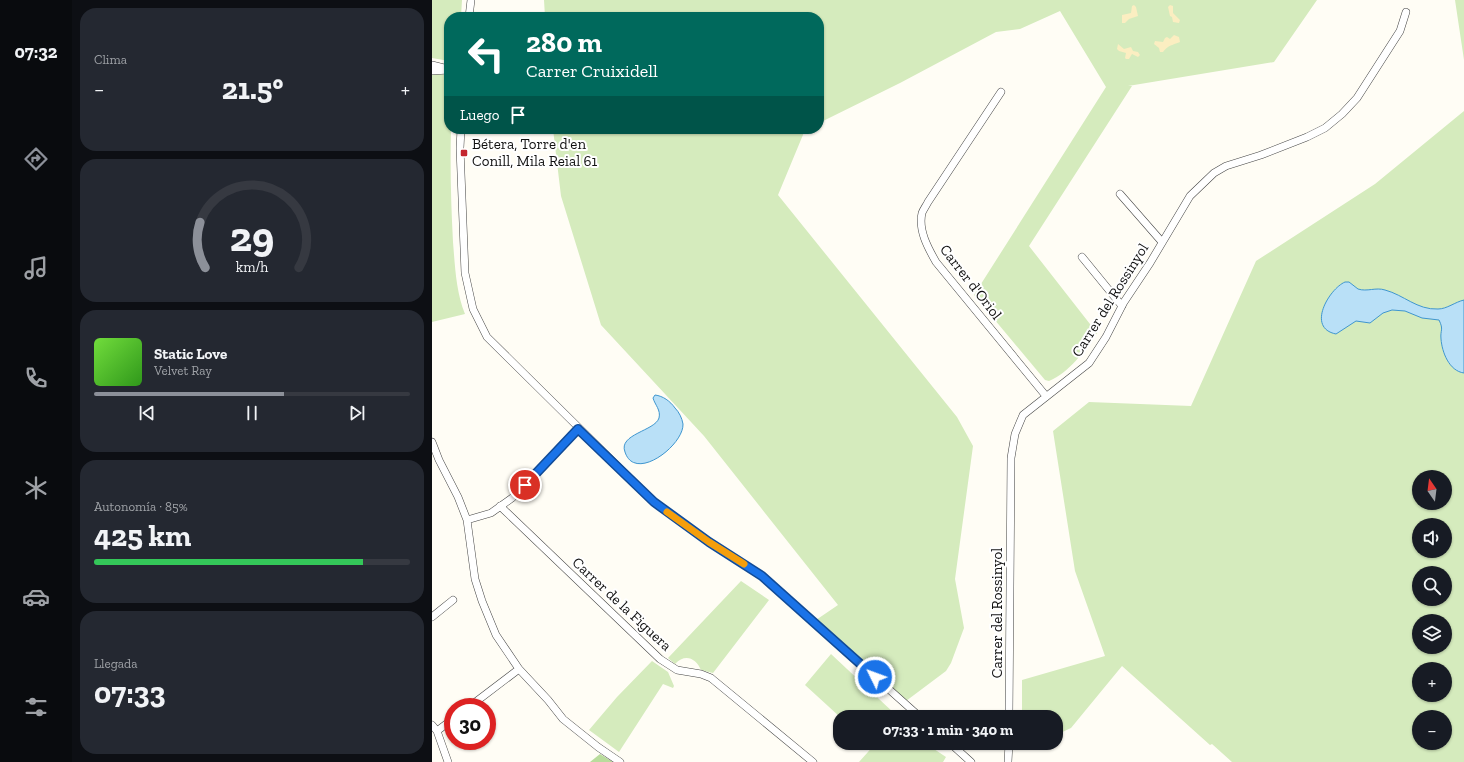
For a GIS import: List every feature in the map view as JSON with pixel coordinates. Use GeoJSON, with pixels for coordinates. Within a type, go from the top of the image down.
{"type":"FeatureCollection","features":[{"type":"Feature","properties":{"kind":"street"},"geometry":{"type":"LineString","coordinates":[[470,12],[471,0]]}},
{"type":"Feature","properties":{"kind":"street","name":"Carrer del Rossinyol"},"geometry":{"type":"LineString","coordinates":[[1009,710],[1011,458],[1015,434],[1023,415],[1089,364],[1106,337],[1122,306],[1190,196],[1214,174],[1226,166],[1261,155],[1319,131],[1342,114],[1357,98],[1400,31],[1406,12]]}},
{"type":"Feature","properties":{"kind":"street"},"geometry":{"type":"LineString","coordinates":[[432,65],[444,69]]}},
{"type":"Feature","properties":{"kind":"street"},"geometry":{"type":"LineString","coordinates":[[432,71],[444,70]]}},
{"type":"Feature","properties":{"kind":"street","name":"Carrer d'Oriol"},"geometry":{"type":"LineString","coordinates":[[1001,92],[928,202],[922,214],[922,230],[926,244],[936,262],[1046,396]]}},
{"type":"Feature","properties":{"kind":"street"},"geometry":{"type":"LineString","coordinates":[[461,134],[465,273],[473,309],[487,337],[578,429],[654,502],[709,542],[762,576],[912,710]]}},
{"type":"Feature","properties":{"kind":"street"},"geometry":{"type":"LineString","coordinates":[[1120,194],[1162,242]]}},
{"type":"Feature","properties":{"kind":"street"},"geometry":{"type":"LineString","coordinates":[[1082,257],[1122,306]]}},
{"type":"Feature","properties":{"kind":"street"},"geometry":{"type":"LineString","coordinates":[[467,520],[491,513],[500,506],[525,485],[578,429]]}},
{"type":"Feature","properties":{"kind":"street"},"geometry":{"type":"LineString","coordinates":[[432,442],[439,460],[458,497],[467,520],[475,579],[482,601],[496,634],[518,670],[548,700],[563,719],[598,747],[620,762]]}},
{"type":"Feature","properties":{"kind":"street"},"geometry":{"type":"LineString","coordinates":[[432,456],[439,460]]}},
{"type":"Feature","properties":{"kind":"street","name":"Carrer de la Figuera"},"geometry":{"type":"LineString","coordinates":[[500,506],[660,659],[677,670],[701,674],[711,678],[813,762]]}},
{"type":"Feature","properties":{"kind":"street"},"geometry":{"type":"LineString","coordinates":[[432,617],[453,600]]}},
{"type":"Feature","properties":{"kind":"street"},"geometry":{"type":"LineString","coordinates":[[481,698],[518,670]]}},
{"type":"Feature","properties":{"kind":"street"},"geometry":{"type":"LineString","coordinates":[[444,724],[435,728],[448,762]]}},
{"type":"Feature","properties":{"kind":"street"},"geometry":{"type":"LineString","coordinates":[[958,750],[971,762]]}},
{"type":"Feature","properties":{"kind":"street"},"geometry":{"type":"LineString","coordinates":[[1008,762],[1009,750]]}},
{"type":"Feature","properties":{"kind":"green space"},"geometry":{"type":"Polygon","coordinates":[[[432,0],[462,0],[461,12],[444,12],[444,60],[432,58],[432,0]]]}},
{"type":"Feature","properties":{"kind":"green space"},"geometry":{"type":"Polygon","coordinates":[[[544,0],[1317,0],[1274,62],[1128,86],[1132,86],[1029,246],[1097,333],[1082,354],[1070,367],[1049,381],[1045,380],[974,295],[1106,87],[1060,11],[1020,29],[996,32],[900,83],[824,121],[824,12],[545,12],[544,0]]]}},
{"type":"Feature","properties":{"kind":"green space"},"geometry":{"type":"Polygon","coordinates":[[[1455,0],[1464,0],[1464,60],[1455,0]]]}},
{"type":"Feature","properties":{"kind":"green space"},"geometry":{"type":"Polygon","coordinates":[[[432,74],[444,75],[444,134],[451,134],[451,186],[455,270],[465,314],[432,322],[432,74]]]}},
{"type":"Feature","properties":{"kind":"green space"},"geometry":{"type":"Polygon","coordinates":[[[1464,111],[1464,762],[1232,762],[1212,744],[1210,745],[1122,666],[1071,728],[1063,732],[1063,710],[1022,710],[1022,680],[1105,656],[1075,571],[1053,431],[1089,402],[1191,406],[1256,261],[1375,184],[1464,111]]]}},
{"type":"Feature","properties":{"kind":"green space"},"geometry":{"type":"Polygon","coordinates":[[[554,134],[803,134],[778,195],[957,417],[973,446],[955,579],[964,628],[951,663],[946,671],[906,701],[875,670],[816,620],[838,605],[704,436],[601,325],[561,196],[554,134]]]}},
{"type":"Feature","properties":{"kind":"green space"},"geometry":{"type":"Polygon","coordinates":[[[741,581],[769,600],[713,673],[701,670],[696,662],[690,658],[683,659],[675,664],[668,658],[741,581]]]}},
{"type":"Feature","properties":{"kind":"green space"},"geometry":{"type":"Polygon","coordinates":[[[831,654],[891,710],[833,711],[805,685],[831,654]]]}},
{"type":"Feature","properties":{"kind":"green space"},"geometry":{"type":"Polygon","coordinates":[[[652,661],[668,672],[674,686],[673,688],[663,684],[619,752],[589,730],[617,697],[652,661]]]}},
{"type":"Feature","properties":{"kind":"green space"},"geometry":{"type":"Polygon","coordinates":[[[870,750],[936,750],[946,757],[943,762],[859,762],[870,750]]]}},
{"type":"Feature","properties":{"kind":"green space"},"geometry":{"type":"Polygon","coordinates":[[[600,754],[613,762],[590,762],[600,754]]]}},
{"type":"Feature","properties":{"kind":"sand"},"geometry":{"type":"Polygon","coordinates":[[[1134,5],[1138,16],[1129,19],[1125,23],[1122,23],[1122,15],[1131,13],[1132,6],[1134,5]]]}},
{"type":"Feature","properties":{"kind":"sand"},"geometry":{"type":"Polygon","coordinates":[[[1170,5],[1173,6],[1173,13],[1180,20],[1179,23],[1173,22],[1172,17],[1170,16],[1168,7],[1170,5]]]}},
{"type":"Feature","properties":{"kind":"sand"},"geometry":{"type":"Polygon","coordinates":[[[1174,35],[1179,37],[1180,42],[1169,47],[1163,52],[1160,52],[1159,48],[1154,44],[1155,41],[1163,42],[1165,38],[1167,37],[1170,39],[1174,35]]]}},
{"type":"Feature","properties":{"kind":"sand"},"geometry":{"type":"Polygon","coordinates":[[[1118,44],[1124,49],[1131,47],[1133,51],[1138,52],[1140,55],[1138,57],[1132,54],[1129,59],[1126,59],[1126,53],[1117,49],[1118,44]]]}},
{"type":"Feature","properties":{"kind":"water"},"geometry":{"type":"Polygon","coordinates":[[[1345,282],[1349,282],[1361,290],[1378,289],[1392,292],[1417,305],[1430,309],[1445,308],[1464,300],[1464,373],[1454,369],[1447,360],[1442,344],[1442,328],[1439,320],[1422,318],[1405,311],[1392,310],[1383,313],[1370,323],[1356,321],[1336,334],[1327,330],[1322,324],[1321,317],[1323,308],[1333,292],[1345,282]]]}},
{"type":"Feature","properties":{"kind":"water"},"geometry":{"type":"Polygon","coordinates":[[[655,395],[666,399],[678,411],[683,424],[681,433],[676,442],[658,458],[638,464],[630,461],[625,452],[624,446],[632,437],[651,426],[659,418],[659,410],[653,398],[655,395]]]}},
{"type":"Feature","properties":{"kind":"slow traffic"},"geometry":{"type":"LineString","coordinates":[[667,512],[709,542],[744,564]]}},
{"type":"Feature","properties":{"kind":"place","name":"Bétera, Torre d'en Conill, Mila Reial 61"},"geometry":{"type":"Point","coordinates":[464,153]}},
{"type":"Feature","properties":{"kind":"route"},"geometry":{"type":"LineString","coordinates":[[525,485],[578,429],[654,502],[709,542],[762,576],[875,677]]}}]}
